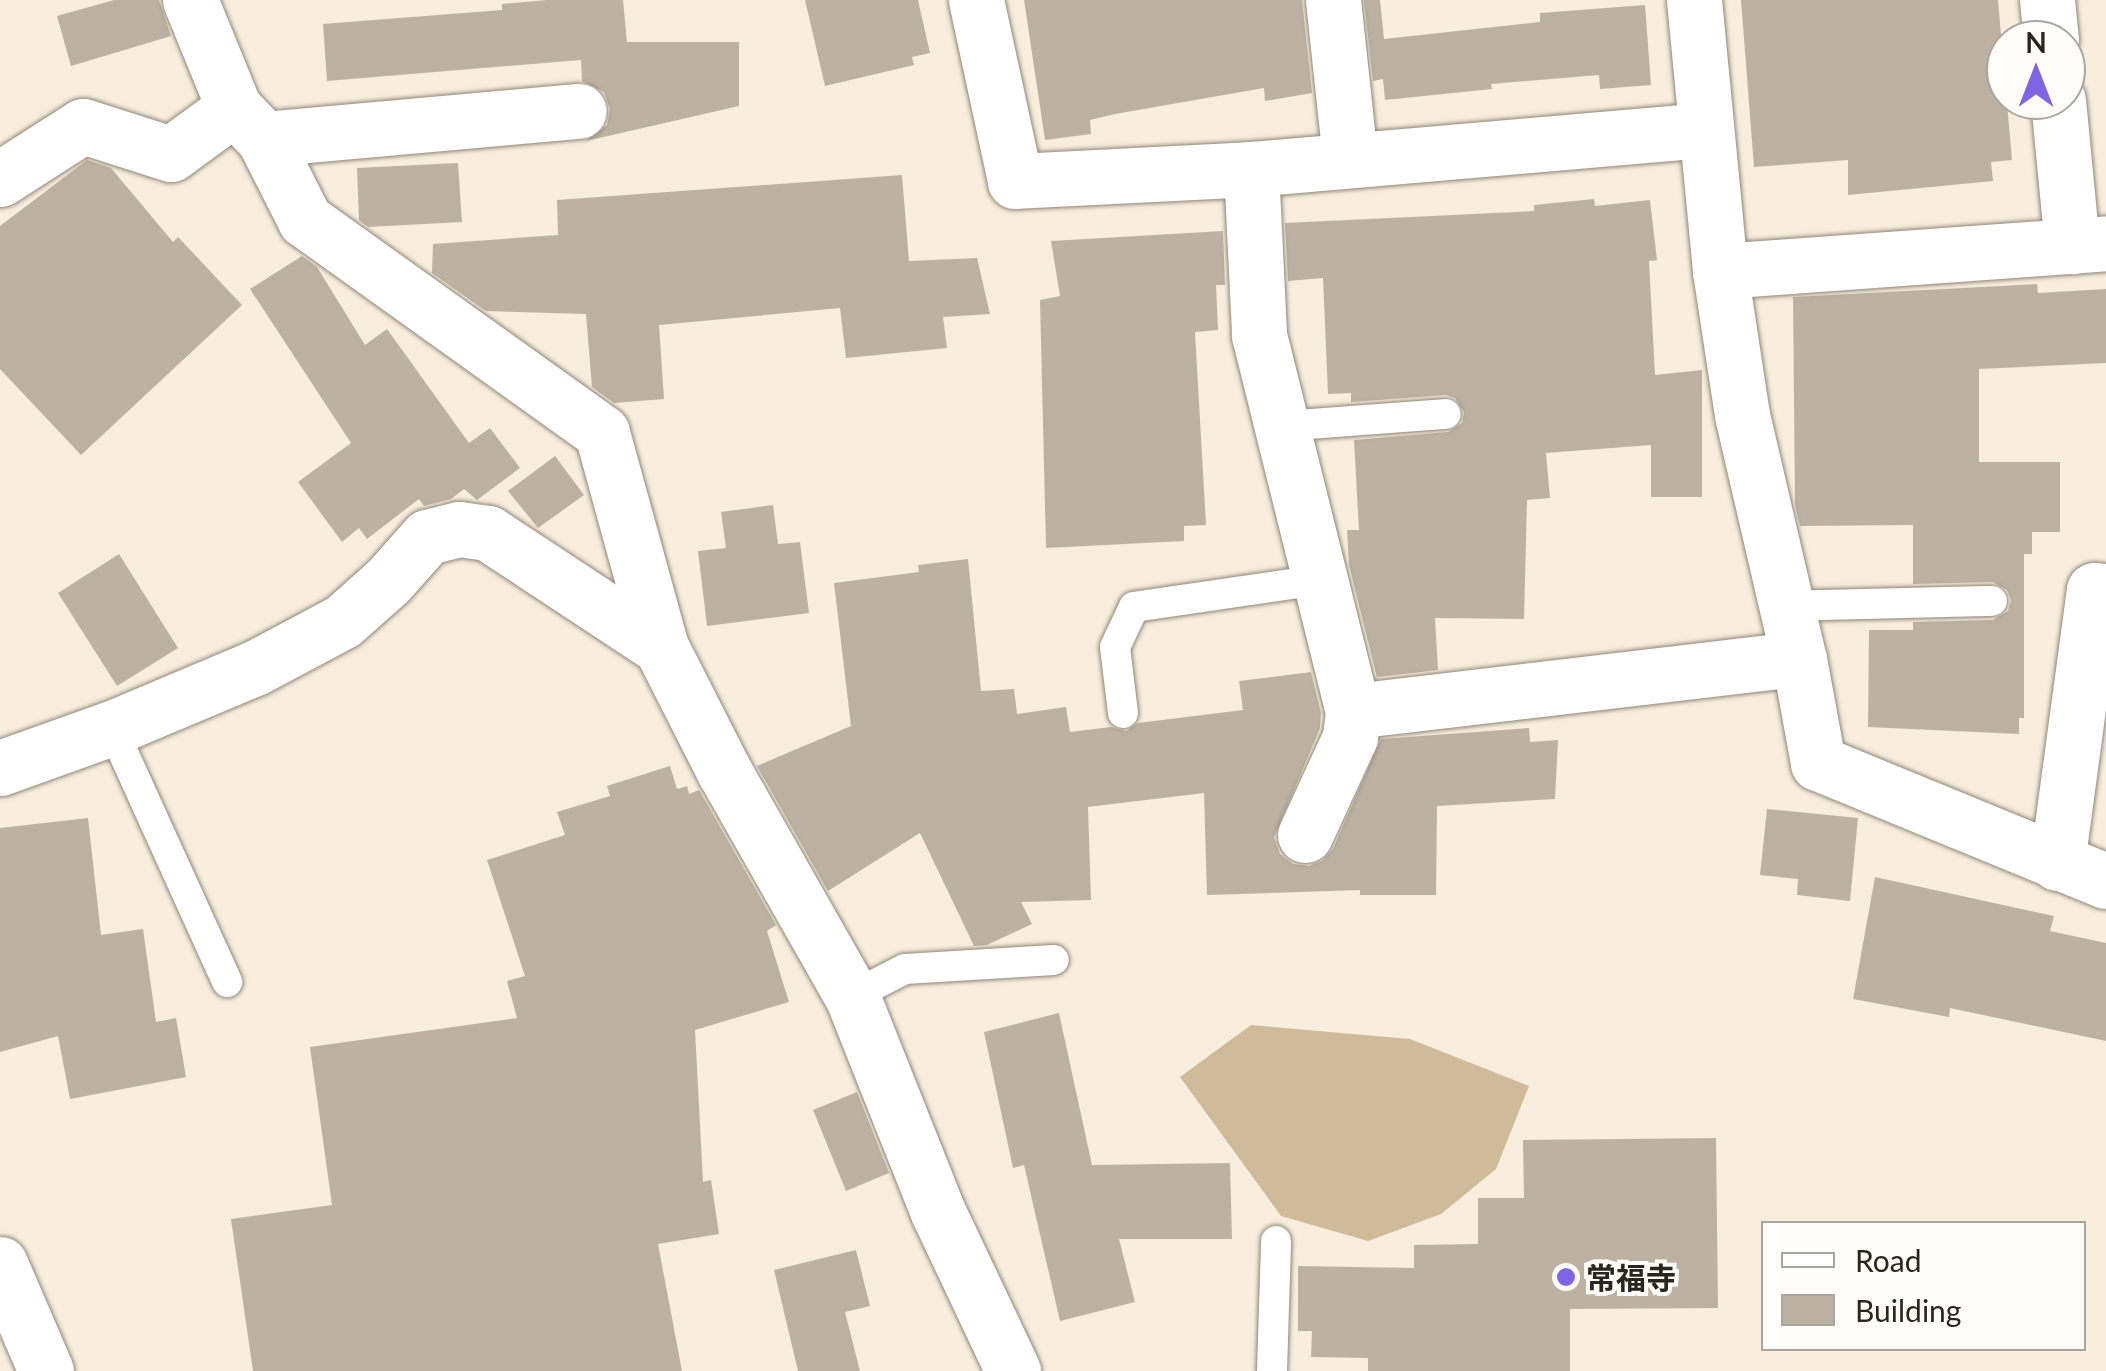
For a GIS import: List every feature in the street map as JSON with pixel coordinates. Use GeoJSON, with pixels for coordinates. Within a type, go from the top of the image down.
{"type":"FeatureCollection","features":[{"type":"Feature","properties":{"kind":"street"},"geometry":{"type":"LineString","coordinates":[[976,0],[1015,180],[1251,169],[1705,130]]}},
{"type":"Feature","properties":{"kind":"street"},"geometry":{"type":"LineString","coordinates":[[1332,0],[1350,158]]}},
{"type":"Feature","properties":{"kind":"street"},"geometry":{"type":"LineString","coordinates":[[1694,0],[1720,272],[1742,415],[1799,659],[1818,762],[2082,872],[2094,590],[2106,590]]}},
{"type":"Feature","properties":{"kind":"street"},"geometry":{"type":"LineString","coordinates":[[196,1],[249,124],[305,220],[602,434],[661,647],[724,771],[852,996],[938,1212],[1013,1371]]}},
{"type":"Feature","properties":{"kind":"street"},"geometry":{"type":"LineString","coordinates":[[0,179],[83,126],[171,154],[249,124],[579,112]]}},
{"type":"Feature","properties":{"kind":"street"},"geometry":{"type":"LineString","coordinates":[[1720,272],[2089,244],[2062,120]]}},
{"type":"Feature","properties":{"kind":"street"},"geometry":{"type":"LineString","coordinates":[[1251,169],[1259,336],[1353,711],[1350,737],[1305,835]]}},
{"type":"Feature","properties":{"kind":"street"},"geometry":{"type":"LineString","coordinates":[[0,768],[112,728],[254,668],[343,621],[388,581],[427,536],[459,529],[488,534],[661,647]]}},
{"type":"Feature","properties":{"kind":"street"},"geometry":{"type":"LineString","coordinates":[[1353,711],[1799,659]]}},
{"type":"Feature","properties":{"kind":"street"},"geometry":{"type":"LineString","coordinates":[[0,1264],[46,1371]]}},
{"type":"Feature","properties":{"kind":"lane"},"geometry":{"type":"LineString","coordinates":[[1282,426],[1446,414]]}},
{"type":"Feature","properties":{"kind":"lane"},"geometry":{"type":"LineString","coordinates":[[1123,713],[1115,647],[1134,607],[1320,580]]}},
{"type":"Feature","properties":{"kind":"lane"},"geometry":{"type":"LineString","coordinates":[[1786,606],[1992,600]]}},
{"type":"Feature","properties":{"kind":"lane"},"geometry":{"type":"LineString","coordinates":[[112,728],[227,982]]}},
{"type":"Feature","properties":{"kind":"lane"},"geometry":{"type":"LineString","coordinates":[[852,996],[905,969],[1054,960]]}},
{"type":"Feature","properties":{"kind":"lane"},"geometry":{"type":"LineString","coordinates":[[1272,1371],[1276,1241]]}},
{"type":"Feature","properties":{"kind":"shaded area"},"geometry":{"type":"Polygon","coordinates":[[[1251,1025],[1410,1039],[1529,1086],[1496,1169],[1441,1214],[1368,1241],[1281,1216],[1180,1077],[1251,1025]]]}},
{"type":"Feature","properties":{"kind":"building"},"geometry":{"type":"Polygon","coordinates":[[[114,0],[159,0],[171,36],[71,66],[57,16],[114,0]]]}},
{"type":"Feature","properties":{"kind":"building"},"geometry":{"type":"Polygon","coordinates":[[[623,0],[627,42],[739,42],[739,106],[586,141],[607,125],[610,109],[604,92],[582,81],[581,60],[327,81],[323,24],[502,10],[502,4],[623,0]]]}},
{"type":"Feature","properties":{"kind":"building"},"geometry":{"type":"Polygon","coordinates":[[[805,0],[918,0],[930,53],[912,57],[914,65],[825,86],[805,0]]]}},
{"type":"Feature","properties":{"kind":"building"},"geometry":{"type":"Polygon","coordinates":[[[1024,0],[1302,0],[1312,93],[1265,101],[1264,88],[1115,114],[1090,120],[1091,134],[1045,140],[1024,0]]]}},
{"type":"Feature","properties":{"kind":"building"},"geometry":{"type":"Polygon","coordinates":[[[1364,0],[1380,0],[1384,39],[1540,22],[1540,13],[1645,5],[1651,85],[1600,89],[1599,75],[1491,84],[1492,89],[1385,100],[1383,79],[1373,81],[1364,0]]]}},
{"type":"Feature","properties":{"kind":"building"},"geometry":{"type":"Polygon","coordinates":[[[1741,0],[1998,0],[2000,20],[1986,20],[1986,120],[2008,120],[2012,160],[1991,162],[1993,181],[1848,195],[1848,160],[1754,167],[1741,0]]]}},
{"type":"Feature","properties":{"kind":"building"},"geometry":{"type":"Polygon","coordinates":[[[87,160],[111,168],[173,242],[178,237],[242,305],[81,455],[0,369],[0,226],[87,160]]]}},
{"type":"Feature","properties":{"kind":"building"},"geometry":{"type":"Polygon","coordinates":[[[458,163],[462,222],[368,227],[359,220],[357,168],[458,163]]]}},
{"type":"Feature","properties":{"kind":"building"},"geometry":{"type":"Polygon","coordinates":[[[902,175],[909,261],[977,258],[990,314],[943,317],[947,348],[846,358],[840,308],[659,325],[664,399],[614,403],[592,387],[586,314],[486,311],[432,273],[433,244],[558,235],[557,200],[902,175]]]}},
{"type":"Feature","properties":{"kind":"building"},"geometry":{"type":"Polygon","coordinates":[[[1594,199],[1595,206],[1650,200],[1657,260],[1649,261],[1655,375],[1702,370],[1702,497],[1651,497],[1651,445],[1546,453],[1550,498],[1527,500],[1524,619],[1435,618],[1438,670],[1377,677],[1349,565],[1347,530],[1359,530],[1354,440],[1448,432],[1462,423],[1464,412],[1455,398],[1446,395],[1351,402],[1351,393],[1328,394],[1323,278],[1288,281],[1285,223],[1534,211],[1534,205],[1594,199]]]}},
{"type":"Feature","properties":{"kind":"building"},"geometry":{"type":"Polygon","coordinates":[[[1223,231],[1225,285],[1216,285],[1218,330],[1195,332],[1206,525],[1184,526],[1184,541],[1046,548],[1040,300],[1060,296],[1051,241],[1223,231]]]}},
{"type":"Feature","properties":{"kind":"building"},"geometry":{"type":"Polygon","coordinates":[[[302,256],[317,267],[365,345],[387,329],[469,443],[490,428],[520,468],[477,500],[464,489],[451,499],[424,506],[419,499],[367,539],[359,528],[342,542],[298,482],[351,443],[250,289],[302,256]]]}},
{"type":"Feature","properties":{"kind":"building"},"geometry":{"type":"Polygon","coordinates":[[[2037,284],[2038,293],[2106,289],[2106,363],[1979,369],[1979,462],[2060,462],[2060,532],[2032,532],[2032,554],[2024,554],[2024,718],[2019,718],[2019,734],[1868,727],[1869,630],[1913,630],[1913,622],[1993,620],[2008,611],[2011,600],[2007,590],[1993,582],[1913,584],[1913,525],[1800,526],[1795,505],[1793,297],[2037,284]]]}},
{"type":"Feature","properties":{"kind":"building"},"geometry":{"type":"Polygon","coordinates":[[[555,456],[584,495],[538,528],[508,491],[555,456]]]}},
{"type":"Feature","properties":{"kind":"building"},"geometry":{"type":"Polygon","coordinates":[[[773,505],[778,544],[800,542],[809,613],[707,626],[698,551],[726,548],[721,512],[773,505]]]}},
{"type":"Feature","properties":{"kind":"building"},"geometry":{"type":"Polygon","coordinates":[[[119,554],[178,648],[117,686],[58,593],[119,554]]]}},
{"type":"Feature","properties":{"kind":"building"},"geometry":{"type":"Polygon","coordinates":[[[968,559],[981,691],[1014,689],[1017,714],[1066,707],[1070,732],[1111,727],[1126,731],[1138,723],[1243,710],[1239,681],[1311,672],[1321,713],[1320,728],[1274,837],[1280,854],[1293,864],[1309,866],[1322,861],[1333,849],[1381,739],[1529,728],[1530,742],[1558,740],[1555,799],[1437,806],[1436,895],[1360,895],[1360,890],[1207,895],[1204,793],[1088,807],[1091,900],[1021,902],[1032,924],[987,945],[974,946],[920,833],[828,891],[757,766],[851,726],[834,583],[919,572],[918,565],[968,559]]]}},
{"type":"Feature","properties":{"kind":"building"},"geometry":{"type":"Polygon","coordinates":[[[670,766],[677,789],[687,786],[689,794],[699,790],[776,925],[767,931],[789,1002],[695,1030],[703,1182],[711,1180],[719,1234],[658,1244],[682,1371],[253,1371],[231,1219],[332,1205],[310,1047],[517,1018],[507,981],[525,976],[487,860],[565,835],[557,812],[610,796],[607,786],[670,766]]]}},
{"type":"Feature","properties":{"kind":"building"},"geometry":{"type":"Polygon","coordinates":[[[1767,809],[1858,818],[1850,901],[1797,895],[1798,879],[1760,875],[1767,809]]]}},
{"type":"Feature","properties":{"kind":"building"},"geometry":{"type":"Polygon","coordinates":[[[88,818],[101,935],[143,929],[156,1022],[176,1018],[186,1077],[70,1099],[58,1036],[0,1052],[0,828],[88,818]]]}},
{"type":"Feature","properties":{"kind":"building"},"geometry":{"type":"Polygon","coordinates":[[[1875,877],[2054,916],[2050,931],[2106,943],[2106,1041],[1950,1008],[1949,1017],[1853,999],[1875,877]]]}},
{"type":"Feature","properties":{"kind":"building"},"geometry":{"type":"Polygon","coordinates":[[[1059,1013],[1092,1165],[1230,1163],[1232,1239],[1119,1239],[1135,1302],[1060,1321],[1024,1165],[1013,1168],[984,1032],[1059,1013]]]}},
{"type":"Feature","properties":{"kind":"building"},"geometry":{"type":"Polygon","coordinates":[[[857,1092],[889,1173],[846,1191],[813,1110],[857,1092]]]}},
{"type":"Feature","properties":{"kind":"building","name":"常福寺"},"geometry":{"type":"Polygon","coordinates":[[[1716,1138],[1718,1308],[1570,1309],[1570,1371],[1368,1371],[1368,1358],[1311,1357],[1312,1331],[1298,1331],[1298,1266],[1414,1268],[1414,1245],[1478,1244],[1478,1198],[1524,1198],[1523,1140],[1716,1138]]]}},
{"type":"Feature","properties":{"kind":"building"},"geometry":{"type":"Polygon","coordinates":[[[856,1250],[870,1306],[845,1312],[860,1371],[798,1371],[774,1270],[856,1250]]]}},
{"type":"Feature","properties":{"kind":"place","name":"常福寺"},"geometry":{"type":"Point","coordinates":[1566,1277]}}]}
